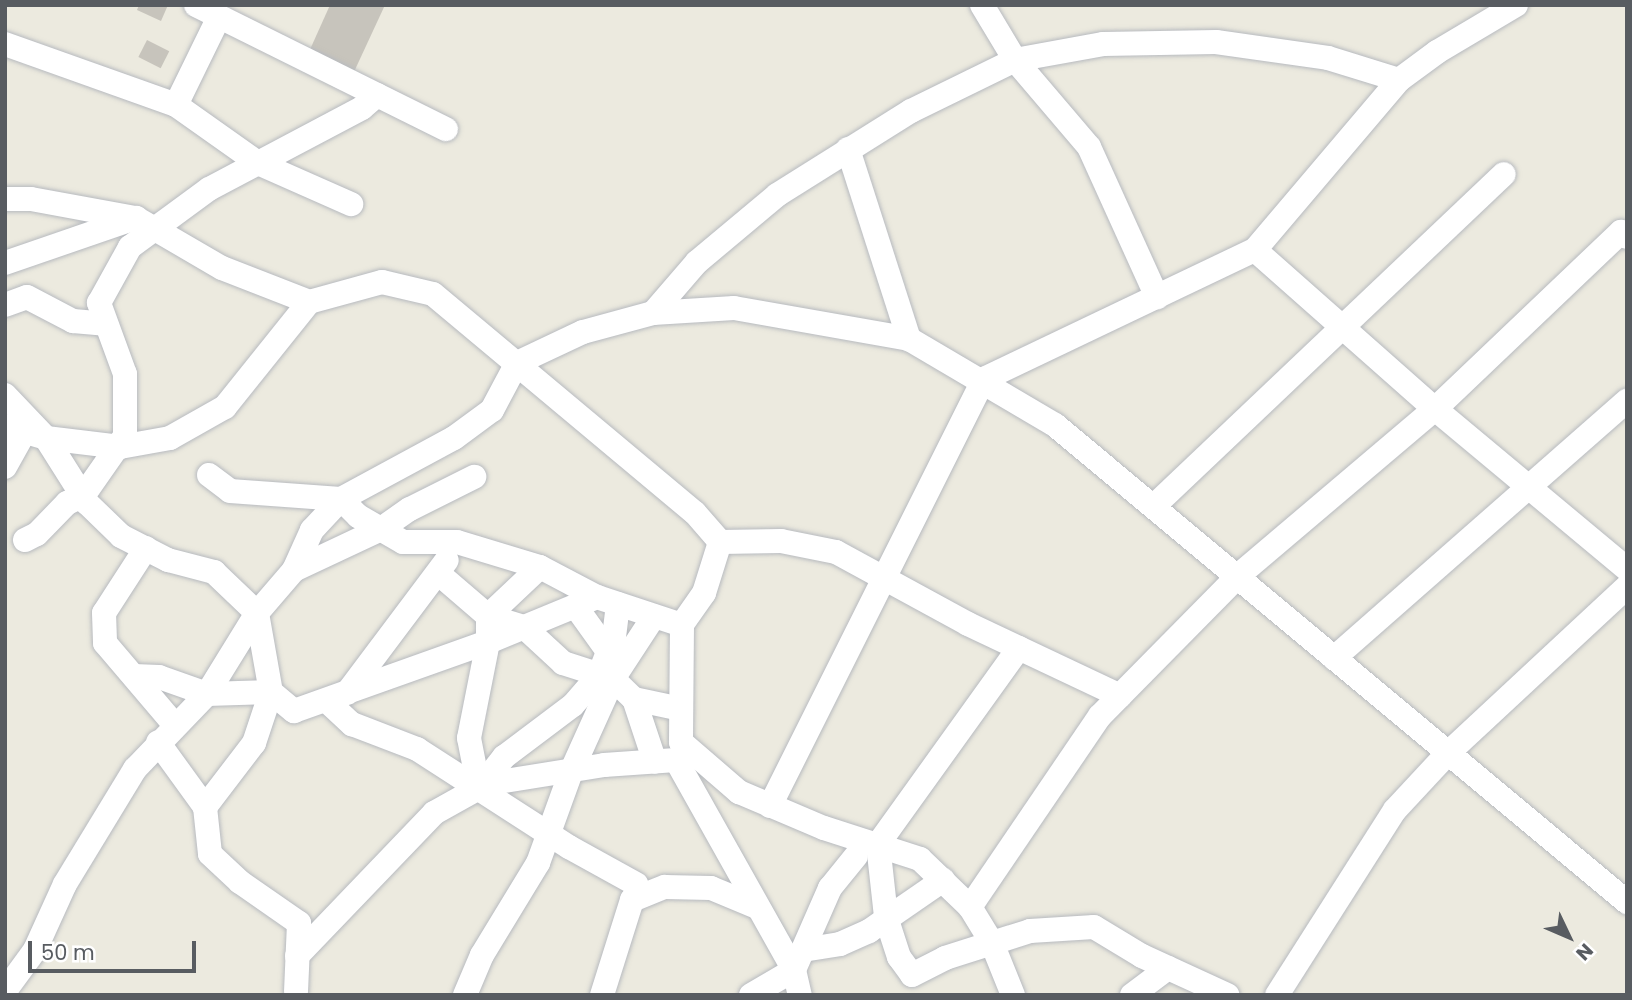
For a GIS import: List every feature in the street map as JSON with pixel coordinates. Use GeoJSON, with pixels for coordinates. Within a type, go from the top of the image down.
{"type":"FeatureCollection","features":[{"type":"Feature","properties":{"kind":"street"},"geometry":{"type":"LineString","coordinates":[[196,5],[446,129]]}},
{"type":"Feature","properties":{"kind":"street"},"geometry":{"type":"LineString","coordinates":[[982,5],[1016,60],[1089,148],[1157,297]]}},
{"type":"Feature","properties":{"kind":"street"},"geometry":{"type":"LineString","coordinates":[[770,806],[882,577],[984,379],[1255,250],[1399,80],[1516,5]]}},
{"type":"Feature","properties":{"kind":"street"},"geometry":{"type":"LineString","coordinates":[[176,105],[219,17]]}},
{"type":"Feature","properties":{"kind":"street"},"geometry":{"type":"LineString","coordinates":[[653,313],[707,253],[777,195],[911,111],[1016,60],[1104,44],[1216,42],[1328,58],[1399,80]]}},
{"type":"Feature","properties":{"kind":"street"},"geometry":{"type":"LineString","coordinates":[[5,44],[176,105],[258,163],[351,204]]}},
{"type":"Feature","properties":{"kind":"street"},"geometry":{"type":"LineString","coordinates":[[25,540],[83,496],[120,447],[128,403],[125,374],[99,303],[111,276],[130,247],[157,231],[209,189],[362,108],[377,94]]}},
{"type":"Feature","properties":{"kind":"street"},"geometry":{"type":"LineString","coordinates":[[848,149],[909,338]]}},
{"type":"Feature","properties":{"kind":"street"},"geometry":{"type":"LineString","coordinates":[[1154,506],[1504,174]]}},
{"type":"Feature","properties":{"kind":"street"},"geometry":{"type":"LineString","coordinates":[[5,199],[31,198],[136,218],[222,268],[309,302]]}},
{"type":"Feature","properties":{"kind":"street"},"geometry":{"type":"LineString","coordinates":[[6,263],[136,218]]}},
{"type":"Feature","properties":{"kind":"street"},"geometry":{"type":"LineString","coordinates":[[970,907],[1022,825],[1120,696],[1239,575],[1435,409],[1625,230]]}},
{"type":"Feature","properties":{"kind":"street"},"geometry":{"type":"LineString","coordinates":[[1255,250],[1435,409],[1531,486],[1627,569]]}},
{"type":"Feature","properties":{"kind":"street"},"geometry":{"type":"LineString","coordinates":[[6,263],[24,276],[16,301],[72,321],[105,324]]}},
{"type":"Feature","properties":{"kind":"street"},"geometry":{"type":"LineString","coordinates":[[26,432],[120,447],[170,438],[225,407],[309,302],[382,282],[433,294],[695,513],[720,542]]}},
{"type":"Feature","properties":{"kind":"street"},"geometry":{"type":"LineString","coordinates":[[5,992],[35,950],[96,831],[166,733],[207,694],[257,613],[294,570],[312,530],[341,499],[454,438],[492,410],[517,363],[583,332],[653,313],[734,308],[909,338],[984,379],[1055,425],[1239,575],[1447,754],[1627,902]]}},
{"type":"Feature","properties":{"kind":"street"},"geometry":{"type":"LineString","coordinates":[[5,395],[26,432],[121,536],[168,560],[214,572],[257,613],[271,692],[254,743],[205,807]]}},
{"type":"Feature","properties":{"kind":"street"},"geometry":{"type":"LineString","coordinates":[[1334,658],[1627,401]]}},
{"type":"Feature","properties":{"kind":"street"},"geometry":{"type":"LineString","coordinates":[[5,467],[26,432]]}},
{"type":"Feature","properties":{"kind":"street"},"geometry":{"type":"LineString","coordinates":[[209,475],[230,491],[341,499],[403,542],[457,542],[540,567],[597,603],[682,625]]}},
{"type":"Feature","properties":{"kind":"street"},"geometry":{"type":"LineString","coordinates":[[294,570],[381,529],[410,509],[474,477]]}},
{"type":"Feature","properties":{"kind":"street"},"geometry":{"type":"LineString","coordinates":[[720,542],[781,541],[836,552],[1019,648],[1120,696]]}},
{"type":"Feature","properties":{"kind":"street"},"geometry":{"type":"LineString","coordinates":[[337,698],[439,574],[457,542]]}},
{"type":"Feature","properties":{"kind":"street"},"geometry":{"type":"LineString","coordinates":[[720,542],[704,593],[682,625],[681,742],[739,792],[770,806],[920,859],[970,907],[992,943],[1013,995]]}},
{"type":"Feature","properties":{"kind":"street"},"geometry":{"type":"LineString","coordinates":[[146,548],[103,613],[105,643],[134,676],[205,807],[210,853],[240,882],[299,923],[296,990]]}},
{"type":"Feature","properties":{"kind":"street"},"geometry":{"type":"LineString","coordinates":[[479,789],[469,738],[488,642],[488,616],[540,567]]}},
{"type":"Feature","properties":{"kind":"street"},"geometry":{"type":"LineString","coordinates":[[439,574],[488,616],[524,627],[563,663],[606,677],[634,699],[681,709]]}},
{"type":"Feature","properties":{"kind":"street"},"geometry":{"type":"LineString","coordinates":[[1277,995],[1395,810],[1447,754],[1627,587]]}},
{"type":"Feature","properties":{"kind":"street"},"geometry":{"type":"LineString","coordinates":[[134,676],[159,677],[207,694],[271,692],[294,711],[337,698],[524,627],[597,603]]}},
{"type":"Feature","properties":{"kind":"street"},"geometry":{"type":"LineString","coordinates":[[465,995],[482,955],[538,863],[606,677],[609,653],[597,603]]}},
{"type":"Feature","properties":{"kind":"street"},"geometry":{"type":"LineString","coordinates":[[597,603],[609,653]]}},
{"type":"Feature","properties":{"kind":"street"},"geometry":{"type":"LineString","coordinates":[[479,789],[504,757],[606,677],[654,616]]}},
{"type":"Feature","properties":{"kind":"street"},"geometry":{"type":"LineString","coordinates":[[1019,648],[878,844],[886,917],[899,957],[912,975],[945,958],[1051,926],[1094,926],[1168,968],[1227,995]]}},
{"type":"Feature","properties":{"kind":"street"},"geometry":{"type":"LineString","coordinates":[[337,698],[352,724],[417,749],[549,830],[581,854],[636,884]]}},
{"type":"Feature","properties":{"kind":"street"},"geometry":{"type":"LineString","coordinates":[[634,699],[655,762]]}},
{"type":"Feature","properties":{"kind":"street"},"geometry":{"type":"LineString","coordinates":[[298,956],[434,813],[479,789],[571,772],[676,760],[757,907],[798,960]]}},
{"type":"Feature","properties":{"kind":"street"},"geometry":{"type":"LineString","coordinates":[[800,995],[798,960],[830,888],[856,856]]}},
{"type":"Feature","properties":{"kind":"street"},"geometry":{"type":"LineString","coordinates":[[751,995],[798,960],[869,932],[886,917],[943,880]]}},
{"type":"Feature","properties":{"kind":"street"},"geometry":{"type":"LineString","coordinates":[[602,995],[632,900],[665,887],[711,888],[757,907]]}},
{"type":"Feature","properties":{"kind":"street"},"geometry":{"type":"LineString","coordinates":[[1132,995],[1168,968]]}},
{"type":"Feature","properties":{"kind":"building"},"geometry":{"type":"Polygon","coordinates":[[[139,5],[168,5],[161,21],[137,10],[139,5]]]}},
{"type":"Feature","properties":{"kind":"building"},"geometry":{"type":"Polygon","coordinates":[[[330,5],[385,5],[353,74],[308,54],[330,5]]]}},
{"type":"Feature","properties":{"kind":"building"},"geometry":{"type":"Polygon","coordinates":[[[147,40],[169,51],[161,68],[138,57],[147,40]]]}}]}
